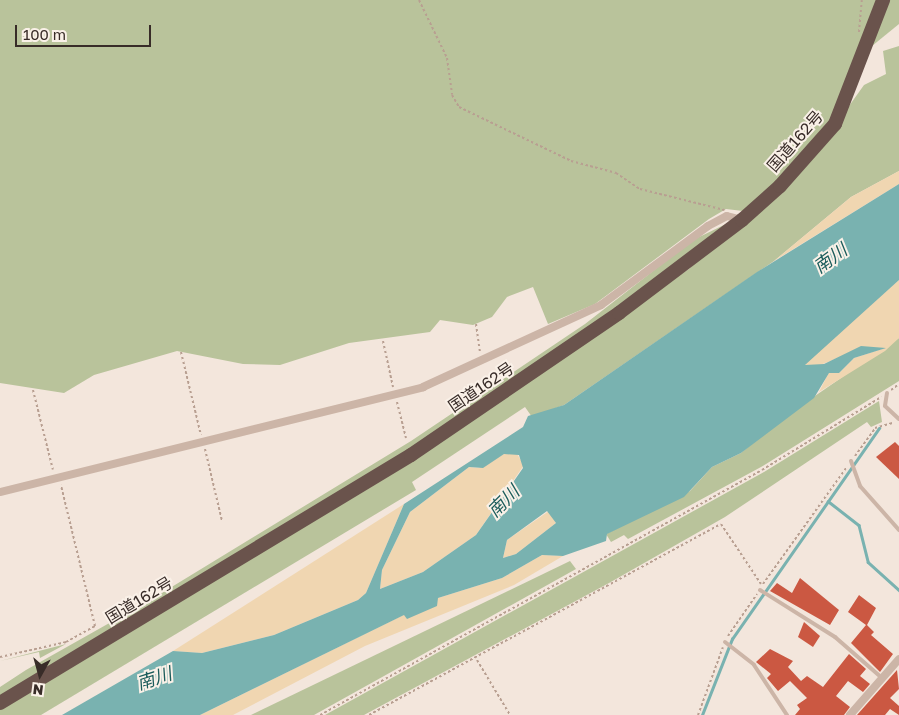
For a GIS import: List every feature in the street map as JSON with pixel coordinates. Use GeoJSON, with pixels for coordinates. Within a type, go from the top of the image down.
{"type":"FeatureCollection","features":[{"type":"Feature","properties":{"kind":"highway","name":"国道162号"},"geometry":{"type":"LineString","coordinates":[[0,703],[411,455],[606,322],[742,220],[780,186],[835,124],[867,46],[883,0]]}},
{"type":"Feature","properties":{"kind":"street"},"geometry":{"type":"LineString","coordinates":[[0,492],[396,397],[602,305],[691,237],[727,216],[742,220]]}},
{"type":"Feature","properties":{"kind":"street"},"geometry":{"type":"LineString","coordinates":[[850,715],[899,659]]}},
{"type":"Feature","properties":{"kind":"lane"},"geometry":{"type":"LineString","coordinates":[[886,393],[883,401],[899,420]]}},
{"type":"Feature","properties":{"kind":"lane"},"geometry":{"type":"LineString","coordinates":[[851,461],[860,486],[899,530]]}},
{"type":"Feature","properties":{"kind":"lane"},"geometry":{"type":"LineString","coordinates":[[761,588],[835,637],[882,678]]}},
{"type":"Feature","properties":{"kind":"lane"},"geometry":{"type":"LineString","coordinates":[[725,642],[754,665],[788,715]]}},
{"type":"Feature","properties":{"kind":"path"},"geometry":{"type":"LineString","coordinates":[[419,0],[447,58],[452,95],[459,107],[571,161],[616,173],[648,191],[719,206],[727,216]]}},
{"type":"Feature","properties":{"kind":"path"},"geometry":{"type":"LineString","coordinates":[[862,0],[858,30],[867,46]]}},
{"type":"Feature","properties":{"kind":"path"},"geometry":{"type":"LineString","coordinates":[[476,324],[482,360]]}},
{"type":"Feature","properties":{"kind":"path"},"geometry":{"type":"LineString","coordinates":[[383,341],[406,438]]}},
{"type":"Feature","properties":{"kind":"path"},"geometry":{"type":"LineString","coordinates":[[320,715],[762,470],[899,384]]}},
{"type":"Feature","properties":{"kind":"path"},"geometry":{"type":"LineString","coordinates":[[0,657],[66,642],[95,626],[33,390]]}},
{"type":"Feature","properties":{"kind":"path"},"geometry":{"type":"LineString","coordinates":[[698,715],[725,642],[761,588],[875,428],[899,420]]}},
{"type":"Feature","properties":{"kind":"path"},"geometry":{"type":"LineString","coordinates":[[369,715],[477,660],[722,524],[761,588]]}},
{"type":"Feature","properties":{"kind":"path"},"geometry":{"type":"LineString","coordinates":[[477,660],[510,715]]}},
{"type":"Feature","properties":{"kind":"green space"},"geometry":{"type":"Polygon","coordinates":[[[0,0],[878,0],[836,113],[778,182],[743,211],[726,209],[709,219],[595,304],[548,324],[533,287],[507,297],[492,317],[473,325],[440,320],[430,332],[349,343],[280,365],[243,364],[177,351],[94,375],[64,393],[0,383],[0,0]]]}},
{"type":"Feature","properties":{"kind":"green space"},"geometry":{"type":"Polygon","coordinates":[[[888,0],[899,0],[899,24],[872,46],[888,0]]]}},
{"type":"Feature","properties":{"kind":"green space"},"geometry":{"type":"Polygon","coordinates":[[[899,46],[899,171],[851,197],[774,261],[564,405],[532,417],[525,407],[412,482],[416,490],[41,715],[0,715],[0,709],[106,645],[689,269],[849,106],[864,85],[886,74],[883,51],[899,46]]]}},
{"type":"Feature","properties":{"kind":"green space"},"geometry":{"type":"Polygon","coordinates":[[[728,223],[592,327],[409,451],[0,697],[0,687],[26,670],[152,599],[411,441],[585,324],[693,240],[728,223]]]}},
{"type":"Feature","properties":{"kind":"green space"},"geometry":{"type":"Polygon","coordinates":[[[899,338],[899,381],[761,467],[628,539],[624,535],[611,542],[606,534],[690,491],[712,467],[741,453],[783,418],[899,338]]]}},
{"type":"Feature","properties":{"kind":"green space"},"geometry":{"type":"Polygon","coordinates":[[[879,401],[882,422],[871,427],[867,422],[725,517],[609,583],[364,715],[325,715],[764,472],[879,401]]]}},
{"type":"Feature","properties":{"kind":"green space"},"geometry":{"type":"Polygon","coordinates":[[[570,561],[576,569],[314,715],[251,715],[570,561]]]}},
{"type":"Feature","properties":{"kind":"green space"},"geometry":{"type":"Polygon","coordinates":[[[66,644],[40,658],[39,652],[0,661],[66,644]]]}},
{"type":"Feature","properties":{"kind":"sand"},"geometry":{"type":"Polygon","coordinates":[[[899,171],[899,184],[774,261],[851,197],[899,171]]]}},
{"type":"Feature","properties":{"kind":"sand"},"geometry":{"type":"Polygon","coordinates":[[[899,280],[899,338],[885,351],[819,392],[829,372],[839,373],[854,358],[885,348],[840,357],[813,368],[805,365],[806,360],[899,280]]]}},
{"type":"Feature","properties":{"kind":"sand"},"geometry":{"type":"Polygon","coordinates":[[[504,454],[517,454],[524,465],[476,535],[423,572],[380,589],[382,570],[410,512],[469,467],[479,468],[504,454]]]}},
{"type":"Feature","properties":{"kind":"sand"},"geometry":{"type":"Polygon","coordinates":[[[404,504],[366,593],[358,600],[274,635],[202,653],[173,651],[404,504]]]}},
{"type":"Feature","properties":{"kind":"sand"},"geometry":{"type":"Polygon","coordinates":[[[549,511],[556,523],[516,554],[503,558],[507,540],[549,511]]]}},
{"type":"Feature","properties":{"kind":"sand"},"geometry":{"type":"Polygon","coordinates":[[[542,555],[563,556],[514,585],[365,646],[233,715],[200,715],[438,598],[502,578],[542,555]]]}},
{"type":"Feature","properties":{"kind":"water","name":"南川"},"geometry":{"type":"Polygon","coordinates":[[[899,184],[899,280],[805,365],[824,364],[861,346],[886,348],[854,358],[839,373],[829,373],[814,398],[741,453],[712,467],[684,497],[607,534],[606,541],[563,556],[542,555],[502,578],[438,598],[437,606],[407,619],[404,615],[200,715],[62,715],[173,651],[202,653],[274,635],[358,600],[366,593],[404,504],[523,427],[528,416],[564,405],[757,272],[899,184]],[[504,454],[483,468],[469,467],[410,512],[382,570],[380,589],[423,572],[476,535],[523,468],[519,455],[504,454]],[[547,511],[507,540],[503,558],[516,554],[556,523],[547,511]]]}},
{"type":"Feature","properties":{"kind":"building"},"geometry":{"type":"Polygon","coordinates":[[[895,442],[899,446],[899,479],[876,457],[895,442]]]}},
{"type":"Feature","properties":{"kind":"building"},"geometry":{"type":"Polygon","coordinates":[[[800,578],[839,610],[830,625],[770,591],[777,583],[792,593],[800,578]]]}},
{"type":"Feature","properties":{"kind":"building"},"geometry":{"type":"Polygon","coordinates":[[[859,595],[876,608],[867,625],[874,632],[871,635],[893,654],[880,672],[851,643],[866,625],[848,612],[859,595]]]}},
{"type":"Feature","properties":{"kind":"building"},"geometry":{"type":"Polygon","coordinates":[[[804,622],[820,636],[813,647],[798,637],[804,622]]]}},
{"type":"Feature","properties":{"kind":"building"},"geometry":{"type":"Polygon","coordinates":[[[770,649],[793,661],[788,667],[801,681],[807,676],[823,687],[849,654],[866,669],[860,676],[870,684],[863,692],[848,681],[836,696],[850,707],[844,715],[795,715],[800,709],[797,705],[807,698],[790,681],[778,691],[767,678],[771,674],[756,662],[770,649]]]}},
{"type":"Feature","properties":{"kind":"building"},"geometry":{"type":"Polygon","coordinates":[[[897,670],[899,689],[890,698],[899,706],[899,715],[890,709],[885,715],[857,715],[897,670]]]}},
{"type":"Feature","properties":{"kind":"waterway"},"geometry":{"type":"LineString","coordinates":[[702,715],[732,639],[879,428]]}},
{"type":"Feature","properties":{"kind":"waterway"},"geometry":{"type":"LineString","coordinates":[[828,501],[859,525],[868,562],[899,590]]}}]}
